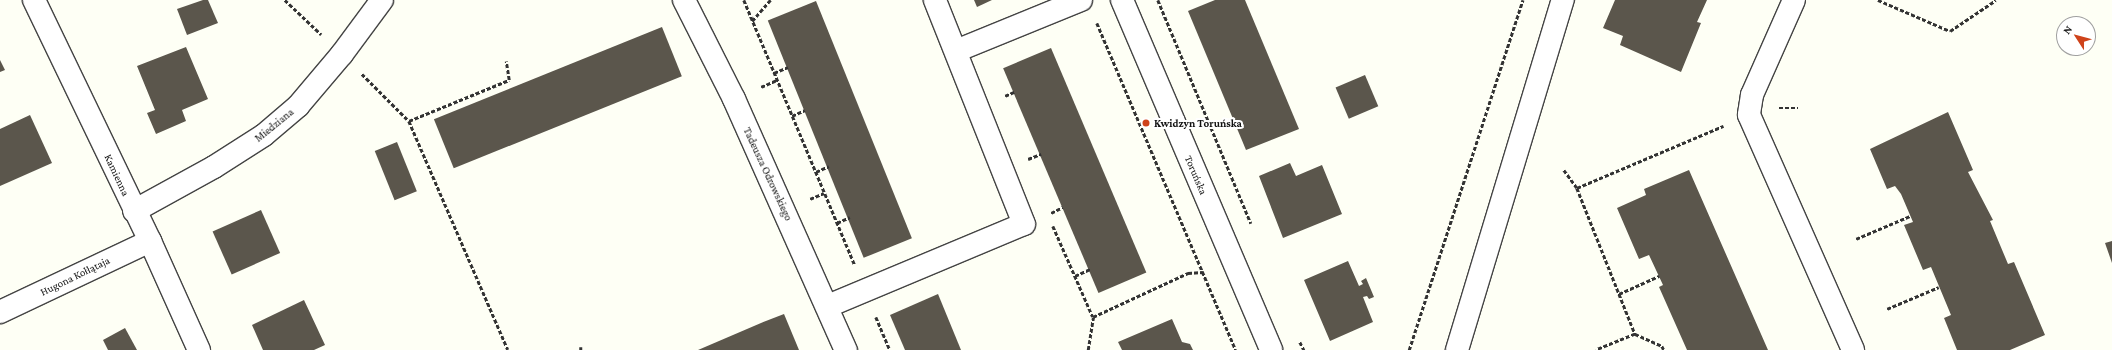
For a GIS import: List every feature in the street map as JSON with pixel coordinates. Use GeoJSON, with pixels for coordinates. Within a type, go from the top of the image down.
{"type":"FeatureCollection","features":[{"type":"Feature","properties":{"kind":"street","name":"Kamienna"},"geometry":{"type":"LineString","coordinates":[[34,0],[134,212],[150,240],[199,350]]}},
{"type":"Feature","properties":{"kind":"street","name":"Miedziana"},"geometry":{"type":"LineString","coordinates":[[134,212],[214,167],[264,135],[298,106],[342,54],[382,0]]}},
{"type":"Feature","properties":{"kind":"street","name":"Tadeusza Odrowskiego"},"geometry":{"type":"LineString","coordinates":[[684,0],[734,99],[828,306],[846,350]]}},
{"type":"Feature","properties":{"kind":"street"},"geometry":{"type":"LineString","coordinates":[[828,306],[1024,224],[935,0]]}},
{"type":"Feature","properties":{"kind":"street","name":"Toruńska"},"geometry":{"type":"LineString","coordinates":[[1122,0],[1272,350]]}},
{"type":"Feature","properties":{"kind":"street"},"geometry":{"type":"LineString","coordinates":[[1457,350],[1563,0]]}},
{"type":"Feature","properties":{"kind":"street"},"geometry":{"type":"LineString","coordinates":[[1794,0],[1752,95],[1749,115],[1853,350]]}},
{"type":"Feature","properties":{"kind":"street"},"geometry":{"type":"LineString","coordinates":[[956,51],[1087,8]]}},
{"type":"Feature","properties":{"kind":"street","name":"Hugona Kołłątaja"},"geometry":{"type":"LineString","coordinates":[[0,312],[150,240]]}},
{"type":"Feature","properties":{"kind":"path"},"geometry":{"type":"LineString","coordinates":[[285,0],[409,120],[508,350]]}},
{"type":"Feature","properties":{"kind":"path"},"geometry":{"type":"LineString","coordinates":[[744,0],[890,350]]}},
{"type":"Feature","properties":{"kind":"path"},"geometry":{"type":"LineString","coordinates":[[752,21],[770,0]]}},
{"type":"Feature","properties":{"kind":"path"},"geometry":{"type":"LineString","coordinates":[[1158,0],[1252,225]]}},
{"type":"Feature","properties":{"kind":"path"},"geometry":{"type":"LineString","coordinates":[[1409,350],[1522,0]]}},
{"type":"Feature","properties":{"kind":"path"},"geometry":{"type":"LineString","coordinates":[[1878,0],[1950,31],[1996,0]]}},
{"type":"Feature","properties":{"kind":"path"},"geometry":{"type":"LineString","coordinates":[[1087,8],[1236,350]]}},
{"type":"Feature","properties":{"kind":"path"},"geometry":{"type":"LineString","coordinates":[[409,120],[509,80],[506,61]]}},
{"type":"Feature","properties":{"kind":"path"},"geometry":{"type":"LineString","coordinates":[[774,73],[788,67]]}},
{"type":"Feature","properties":{"kind":"path"},"geometry":{"type":"LineString","coordinates":[[1577,188],[1749,115],[1766,109],[1798,108]]}},
{"type":"Feature","properties":{"kind":"path"},"geometry":{"type":"LineString","coordinates":[[792,116],[805,110]]}},
{"type":"Feature","properties":{"kind":"path"},"geometry":{"type":"LineString","coordinates":[[1022,154],[1025,161],[1041,154]]}},
{"type":"Feature","properties":{"kind":"path"},"geometry":{"type":"LineString","coordinates":[[816,172],[828,166]]}},
{"type":"Feature","properties":{"kind":"path"},"geometry":{"type":"LineString","coordinates":[[1564,170],[1577,188],[1635,334],[1662,346],[1664,350]]}},
{"type":"Feature","properties":{"kind":"path"},"geometry":{"type":"LineString","coordinates":[[1063,207],[1048,214],[1093,318],[1088,350]]}},
{"type":"Feature","properties":{"kind":"path"},"geometry":{"type":"LineString","coordinates":[[1856,238],[1910,216]]}},
{"type":"Feature","properties":{"kind":"path"},"geometry":{"type":"LineString","coordinates":[[837,223],[850,217]]}},
{"type":"Feature","properties":{"kind":"path"},"geometry":{"type":"LineString","coordinates":[[1075,276],[1090,269]]}},
{"type":"Feature","properties":{"kind":"path"},"geometry":{"type":"LineString","coordinates":[[1093,318],[1188,273],[1203,272]]}},
{"type":"Feature","properties":{"kind":"path"},"geometry":{"type":"LineString","coordinates":[[1619,294],[1659,276]]}},
{"type":"Feature","properties":{"kind":"path"},"geometry":{"type":"LineString","coordinates":[[1887,309],[1939,286]]}},
{"type":"Feature","properties":{"kind":"path"},"geometry":{"type":"LineString","coordinates":[[1596,350],[1635,334]]}},
{"type":"Feature","properties":{"kind":"path"},"geometry":{"type":"LineString","coordinates":[[1298,336],[1304,350]]}},
{"type":"Feature","properties":{"kind":"building"},"geometry":{"type":"Polygon","coordinates":[[[203,0],[208,0],[218,23],[187,35],[177,9],[203,0]]]}},
{"type":"Feature","properties":{"kind":"building"},"geometry":{"type":"Polygon","coordinates":[[[974,0],[992,0],[977,7],[974,0]]]}},
{"type":"Feature","properties":{"kind":"building"},"geometry":{"type":"Polygon","coordinates":[[[1215,0],[1245,0],[1299,129],[1246,150],[1188,11],[1215,0]]]}},
{"type":"Feature","properties":{"kind":"building"},"geometry":{"type":"Polygon","coordinates":[[[1615,0],[1707,0],[1697,22],[1701,23],[1681,72],[1620,45],[1623,36],[1603,28],[1615,0]]]}},
{"type":"Feature","properties":{"kind":"building"},"geometry":{"type":"Polygon","coordinates":[[[816,1],[912,238],[864,258],[768,20],[816,1]]]}},
{"type":"Feature","properties":{"kind":"building"},"geometry":{"type":"Polygon","coordinates":[[[662,27],[682,76],[454,168],[434,119],[662,27]]]}},
{"type":"Feature","properties":{"kind":"building"},"geometry":{"type":"Polygon","coordinates":[[[186,47],[208,99],[182,110],[186,121],[156,134],[147,113],[155,110],[137,66],[186,47]]]}},
{"type":"Feature","properties":{"kind":"building"},"geometry":{"type":"Polygon","coordinates":[[[1051,48],[1146,273],[1098,293],[1003,68],[1051,48]]]}},
{"type":"Feature","properties":{"kind":"building"},"geometry":{"type":"Polygon","coordinates":[[[0,60],[5,70],[0,72],[0,60]]]}},
{"type":"Feature","properties":{"kind":"building"},"geometry":{"type":"Polygon","coordinates":[[[1365,75],[1378,106],[1349,119],[1336,88],[1365,75]]]}},
{"type":"Feature","properties":{"kind":"building"},"geometry":{"type":"Polygon","coordinates":[[[1948,112],[1973,170],[1968,172],[1993,220],[1990,221],[2008,264],[2014,262],[2045,335],[2010,350],[1957,350],[1944,318],[1951,315],[1931,267],[1923,270],[1904,225],[1913,222],[1901,194],[1895,186],[1887,189],[1870,149],[1948,112]]]}},
{"type":"Feature","properties":{"kind":"building"},"geometry":{"type":"Polygon","coordinates":[[[30,115],[52,163],[0,186],[0,129],[30,115]]]}},
{"type":"Feature","properties":{"kind":"building"},"geometry":{"type":"Polygon","coordinates":[[[397,142],[417,191],[395,200],[375,151],[397,142]]]}},
{"type":"Feature","properties":{"kind":"building"},"geometry":{"type":"Polygon","coordinates":[[[1290,163],[1296,176],[1322,165],[1342,214],[1283,238],[1259,176],[1290,163]]]}},
{"type":"Feature","properties":{"kind":"building"},"geometry":{"type":"Polygon","coordinates":[[[1689,170],[1768,350],[1687,350],[1659,287],[1663,285],[1649,255],[1639,259],[1617,208],[1646,195],[1644,189],[1689,170]]]}},
{"type":"Feature","properties":{"kind":"building"},"geometry":{"type":"Polygon","coordinates":[[[261,210],[280,253],[232,274],[213,232],[261,210]]]}},
{"type":"Feature","properties":{"kind":"building"},"geometry":{"type":"Polygon","coordinates":[[[2112,241],[2112,263],[2105,243],[2112,241]]]}},
{"type":"Feature","properties":{"kind":"building"},"geometry":{"type":"Polygon","coordinates":[[[1348,261],[1359,286],[1363,284],[1361,281],[1366,278],[1374,297],[1369,299],[1367,296],[1363,297],[1373,322],[1330,341],[1304,280],[1348,261]]]}},
{"type":"Feature","properties":{"kind":"building"},"geometry":{"type":"Polygon","coordinates":[[[938,294],[961,350],[905,350],[890,315],[938,294]]]}},
{"type":"Feature","properties":{"kind":"building"},"geometry":{"type":"Polygon","coordinates":[[[304,300],[325,345],[314,350],[263,350],[252,325],[304,300]]]}},
{"type":"Feature","properties":{"kind":"building"},"geometry":{"type":"Polygon","coordinates":[[[784,314],[799,350],[698,350],[761,323],[784,314]]]}},
{"type":"Feature","properties":{"kind":"building"},"geometry":{"type":"Polygon","coordinates":[[[1172,319],[1182,342],[1190,344],[1193,350],[1122,350],[1118,342],[1172,319]]]}},
{"type":"Feature","properties":{"kind":"building"},"geometry":{"type":"Polygon","coordinates":[[[125,328],[137,350],[108,350],[103,340],[125,328]]]}},
{"type":"Feature","properties":{"kind":"place","name":"Kwidzyn Toruńska"},"geometry":{"type":"Point","coordinates":[1146,123]}}]}
